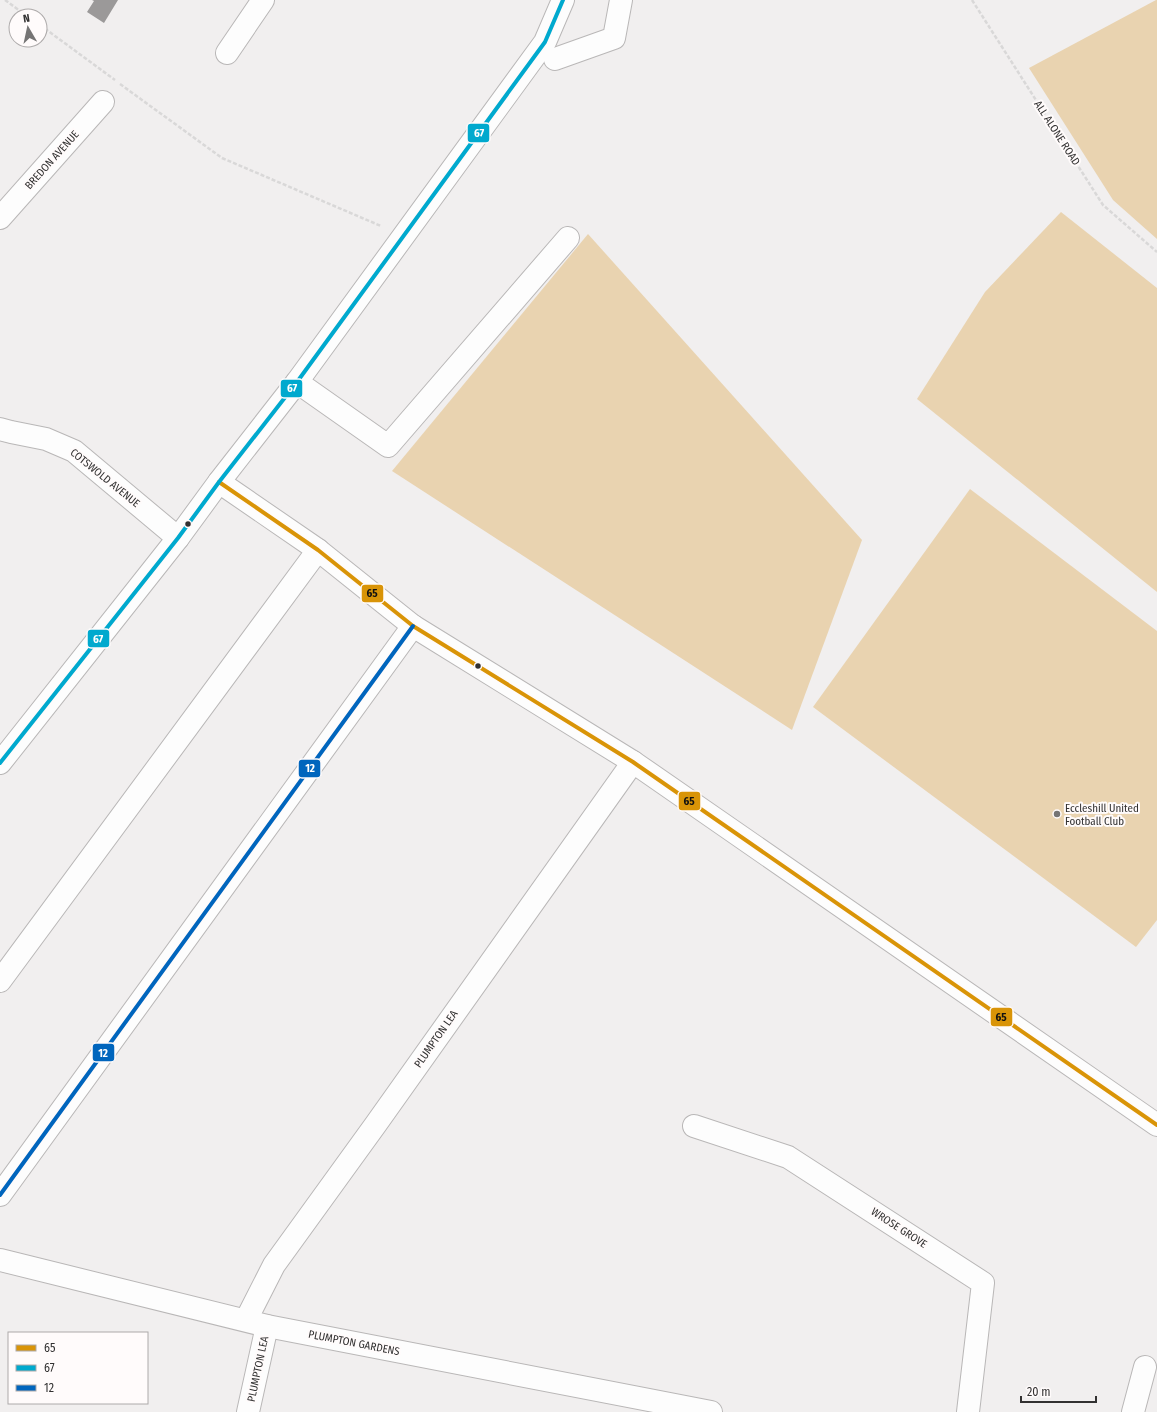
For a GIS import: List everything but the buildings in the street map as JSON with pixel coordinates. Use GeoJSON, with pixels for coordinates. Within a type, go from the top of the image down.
{"type":"FeatureCollection","features":[{"type":"Feature","properties":{"kind":"street"},"geometry":{"type":"LineString","coordinates":[[227,53],[263,0]]}},
{"type":"Feature","properties":{"kind":"street"},"geometry":{"type":"LineString","coordinates":[[555,59],[614,38],[621,0]]}},
{"type":"Feature","properties":{"kind":"street"},"geometry":{"type":"LineString","coordinates":[[0,763],[178,538],[219,482],[297,382],[546,42],[560,1]]}},
{"type":"Feature","properties":{"kind":"street","name":"BREDON AVENUE"},"geometry":{"type":"LineString","coordinates":[[0,218],[103,102]]}},
{"type":"Feature","properties":{"kind":"street"},"geometry":{"type":"LineString","coordinates":[[297,382],[388,446],[568,238]]}},
{"type":"Feature","properties":{"kind":"street","name":"COTSWOLD AVENUE"},"geometry":{"type":"LineString","coordinates":[[0,429],[46,439],[74,451],[178,538]]}},
{"type":"Feature","properties":{"kind":"street"},"geometry":{"type":"LineString","coordinates":[[219,482],[318,550],[413,626],[633,762],[1157,1125]]}},
{"type":"Feature","properties":{"kind":"street"},"geometry":{"type":"LineString","coordinates":[[0,981],[318,550]]}},
{"type":"Feature","properties":{"kind":"street"},"geometry":{"type":"LineString","coordinates":[[0,1195],[413,626]]}},
{"type":"Feature","properties":{"kind":"street","name":"PLUMPTON LEA"},"geometry":{"type":"LineString","coordinates":[[246,1320],[274,1265],[633,762]]}},
{"type":"Feature","properties":{"kind":"street","name":"WROSE GROVE"},"geometry":{"type":"LineString","coordinates":[[694,1126],[788,1157],[984,1283],[968,1412]]}},
{"type":"Feature","properties":{"kind":"street","name":"PLUMPTON GARDENS"},"geometry":{"type":"LineString","coordinates":[[0,1260],[267,1326],[711,1412]]}},
{"type":"Feature","properties":{"kind":"street","name":"PLUMPTON LEA"},"geometry":{"type":"LineString","coordinates":[[248,1412],[267,1326]]}},
{"type":"Feature","properties":{"kind":"street"},"geometry":{"type":"LineString","coordinates":[[1133,1412],[1145,1367]]}},
{"type":"Feature","properties":{"kind":"path"},"geometry":{"type":"LineString","coordinates":[[5,0],[16,8]]}},
{"type":"Feature","properties":{"kind":"path","name":"ALL ALONE ROAD"},"geometry":{"type":"LineString","coordinates":[[972,0],[1103,205],[1157,252]]}},
{"type":"Feature","properties":{"kind":"path"},"geometry":{"type":"LineString","coordinates":[[48,31],[222,158],[404,236]]}},
{"type":"Feature","properties":{"kind":"shaded area"},"geometry":{"type":"Polygon","coordinates":[[[1156,0],[1157,239],[1113,200],[1029,68],[1156,0]]]}},
{"type":"Feature","properties":{"kind":"shaded area"},"geometry":{"type":"Polygon","coordinates":[[[1061,212],[1157,288],[1157,592],[917,399],[985,292],[1061,212]]]}},
{"type":"Feature","properties":{"kind":"shaded area"},"geometry":{"type":"Polygon","coordinates":[[[588,234],[862,540],[792,730],[392,471],[588,234]]]}},
{"type":"Feature","properties":{"kind":"shaded area","name":"Eccleshill United Football Club"},"geometry":{"type":"Polygon","coordinates":[[[970,489],[1157,631],[1157,920],[1136,947],[813,707],[970,489]]]}},
{"type":"Feature","properties":{"kind":"transit line","name":"67"},"geometry":{"type":"LineString","coordinates":[[0,763],[178,538],[219,482],[297,382],[545,42],[563,0]]}},
{"type":"Feature","properties":{"kind":"transit line","name":"65"},"geometry":{"type":"LineString","coordinates":[[219,482],[318,550],[413,626],[633,762],[1157,1125]]}},
{"type":"Feature","properties":{"kind":"transit line","name":"12"},"geometry":{"type":"LineString","coordinates":[[0,1195],[413,626]]}},
{"type":"Feature","properties":{"kind":"place","name":"Eccleshill United Football Club"},"geometry":{"type":"Point","coordinates":[1057,814]}}]}
